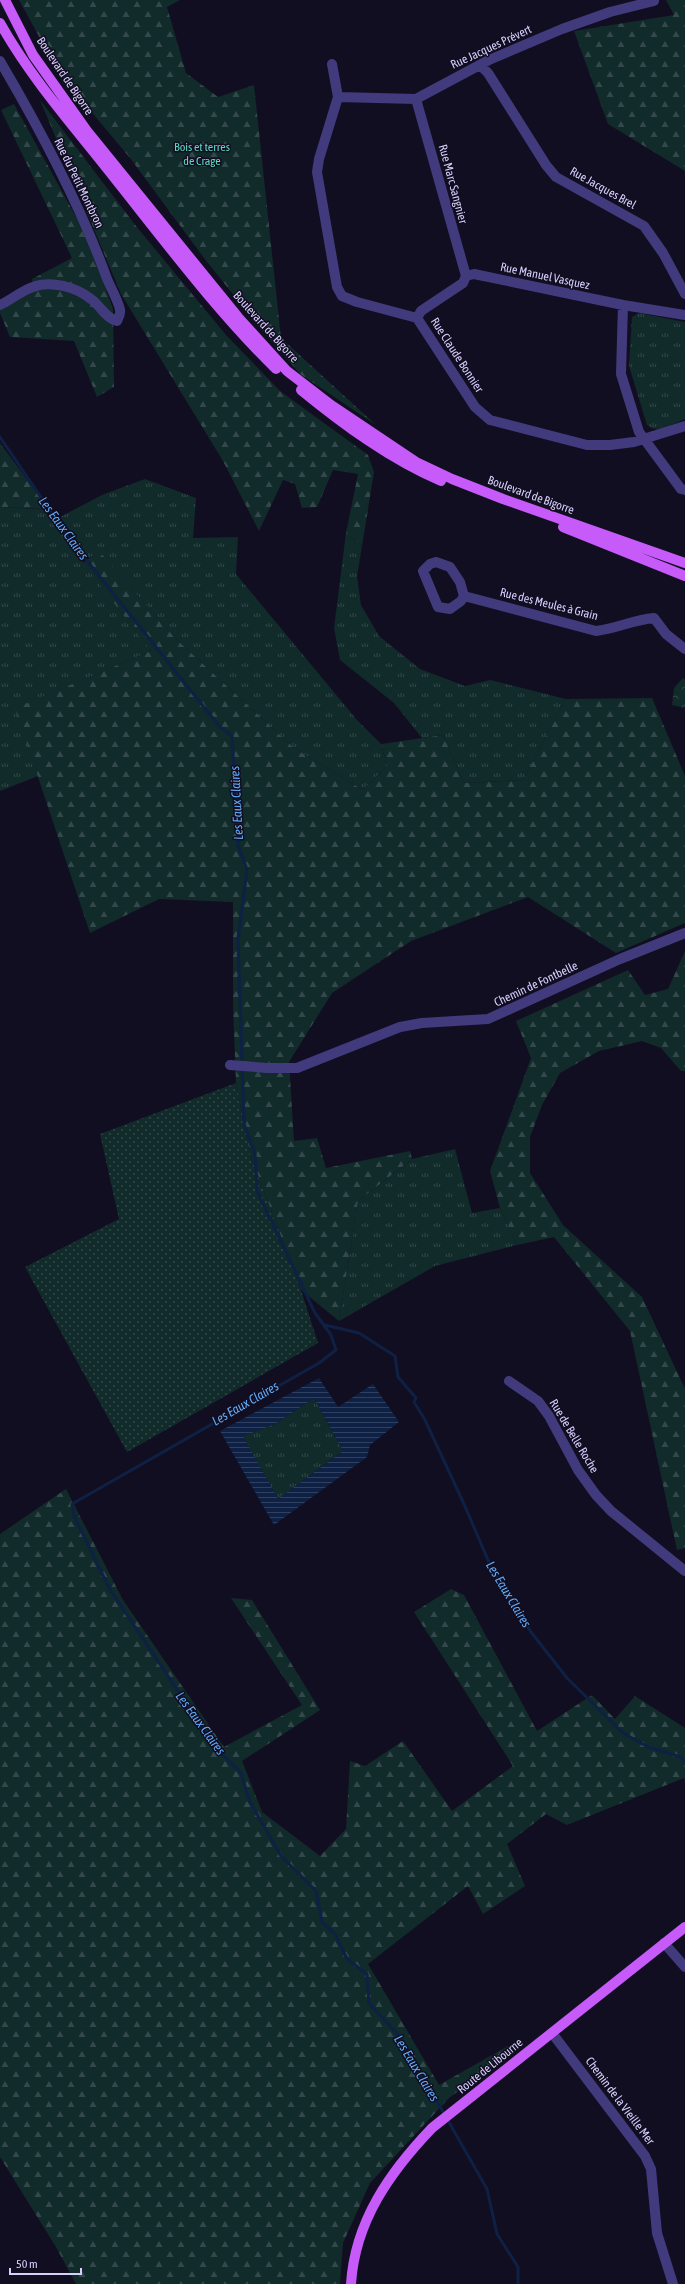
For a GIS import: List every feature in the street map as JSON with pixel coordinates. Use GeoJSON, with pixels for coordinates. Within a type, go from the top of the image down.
{"type":"FeatureCollection","features":[{"type":"Feature","properties":{"kind":"main road","name":"Boulevard de Bigorre"},"geometry":{"type":"LineString","coordinates":[[5,0],[33,55],[87,131],[238,317],[287,371],[381,440],[424,466],[503,499],[685,563]]}},
{"type":"Feature","properties":{"kind":"main road","name":"Boulevard de Bigorre"},"geometry":{"type":"LineString","coordinates":[[0,23],[4,37],[76,130],[228,318],[279,372],[324,409],[372,443],[421,472],[685,576]]}},
{"type":"Feature","properties":{"kind":"main road","name":"Route de Libourne"},"geometry":{"type":"LineString","coordinates":[[351,2284],[358,2245],[366,2217],[396,2169],[438,2123],[685,1927]]}},
{"type":"Feature","properties":{"kind":"street","name":"Rue Jacques Prévert"},"geometry":{"type":"LineString","coordinates":[[338,97],[416,99],[480,65],[569,27],[610,12],[654,1]]}},
{"type":"Feature","properties":{"kind":"street","name":"Rue du Petit Montbron"},"geometry":{"type":"LineString","coordinates":[[0,61],[27,107],[93,240],[114,298],[120,310],[120,317],[117,321],[111,319],[91,299],[65,286],[49,284],[33,287],[0,304]]}},
{"type":"Feature","properties":{"kind":"street","name":"Rue Claude Bonnier"},"geometry":{"type":"LineString","coordinates":[[332,64],[338,97],[319,159],[317,172],[337,287],[342,296],[357,302],[417,318],[474,407],[490,420],[587,445],[610,445],[644,440],[685,426]]}},
{"type":"Feature","properties":{"kind":"street","name":"Rue Jacques Brel"},"geometry":{"type":"LineString","coordinates":[[480,65],[488,73],[546,165],[556,177],[644,226],[664,253],[685,294]]}},
{"type":"Feature","properties":{"kind":"street","name":"Rue Marc Sangnier"},"geometry":{"type":"LineString","coordinates":[[416,99],[466,276]]}},
{"type":"Feature","properties":{"kind":"street","name":"Rue Manuel Vasquez"},"geometry":{"type":"LineString","coordinates":[[466,276],[474,274],[623,305],[685,315]]}},
{"type":"Feature","properties":{"kind":"street"},"geometry":{"type":"LineString","coordinates":[[417,318],[421,311],[462,283],[466,276]]}},
{"type":"Feature","properties":{"kind":"street"},"geometry":{"type":"LineString","coordinates":[[623,305],[621,374],[639,432],[681,489],[685,490]]}},
{"type":"Feature","properties":{"kind":"street"},"geometry":{"type":"LineString","coordinates":[[436,562],[450,567],[460,582],[464,596],[461,601],[450,609],[438,607],[423,572],[430,564],[436,562]]}},
{"type":"Feature","properties":{"kind":"street","name":"Rue des Meules à Grain"},"geometry":{"type":"LineString","coordinates":[[464,596],[596,631],[605,630],[636,620],[654,618],[666,634],[685,649]]}},
{"type":"Feature","properties":{"kind":"street","name":"Chemin de Fontbelle"},"geometry":{"type":"LineString","coordinates":[[233,1066],[298,1068],[400,1027],[422,1023],[488,1019],[620,959],[685,933]]}},
{"type":"Feature","properties":{"kind":"street","name":"Rue de Belle Roche"},"geometry":{"type":"LineString","coordinates":[[509,1381],[538,1401],[550,1416],[578,1470],[596,1495],[611,1511],[685,1571]]}},
{"type":"Feature","properties":{"kind":"street"},"geometry":{"type":"LineString","coordinates":[[664,1943],[685,1967]]}},
{"type":"Feature","properties":{"kind":"street","name":"Chemin de la Vieille Mer"},"geometry":{"type":"LineString","coordinates":[[552,2033],[646,2156],[651,2169],[657,2233],[673,2284]]}},
{"type":"Feature","properties":{"kind":"green space","name":"Bois et terres de Crage"},"geometry":{"type":"Polygon","coordinates":[[[19,0],[180,0],[167,7],[186,73],[218,97],[254,85],[281,338],[376,425],[300,374],[255,322],[204,258],[130,158],[59,73],[19,0]]]}},
{"type":"Feature","properties":{"kind":"green space"},"geometry":{"type":"Polygon","coordinates":[[[666,0],[685,0],[685,171],[608,124],[574,31],[674,15],[666,0]]]}},
{"type":"Feature","properties":{"kind":"green space"},"geometry":{"type":"Polygon","coordinates":[[[40,100],[136,226],[226,335],[280,391],[368,455],[374,472],[362,546],[346,533],[358,474],[333,470],[317,507],[302,508],[295,484],[283,480],[259,531],[223,461],[121,294],[40,100]]]}},
{"type":"Feature","properties":{"kind":"green space"},"geometry":{"type":"Polygon","coordinates":[[[14,104],[87,237],[113,309],[114,387],[97,397],[74,341],[10,337],[0,313],[0,310],[33,292],[32,279],[72,258],[1,110],[14,104]]]}},
{"type":"Feature","properties":{"kind":"green space"},"geometry":{"type":"Polygon","coordinates":[[[639,313],[685,322],[685,419],[661,429],[651,428],[647,425],[629,366],[632,317],[639,313]]]}},
{"type":"Feature","properties":{"kind":"green space"},"geometry":{"type":"Polygon","coordinates":[[[0,443],[49,509],[0,507],[0,443]]]}},
{"type":"Feature","properties":{"kind":"green space"},"geometry":{"type":"Polygon","coordinates":[[[145,479],[196,498],[193,538],[238,537],[236,574],[357,720],[381,744],[387,766],[363,790],[294,748],[176,639],[99,552],[89,558],[60,517],[102,495],[145,479]]]}},
{"type":"Feature","properties":{"kind":"green space"},"geometry":{"type":"Polygon","coordinates":[[[0,507],[43,509],[151,651],[16,708],[38,776],[0,791],[0,507]]]}},
{"type":"Feature","properties":{"kind":"green space"},"geometry":{"type":"Polygon","coordinates":[[[346,533],[362,546],[357,576],[361,605],[379,636],[420,669],[465,686],[490,680],[566,699],[523,780],[464,783],[443,735],[422,738],[394,703],[340,660],[334,628],[346,533]]]}},
{"type":"Feature","properties":{"kind":"green space"},"geometry":{"type":"Polygon","coordinates":[[[99,551],[176,639],[294,748],[363,790],[387,766],[381,744],[443,735],[464,783],[523,780],[566,699],[652,698],[685,776],[685,923],[616,953],[528,897],[411,941],[332,993],[289,1062],[294,1141],[317,1138],[326,1168],[410,1151],[412,1159],[358,1201],[339,1321],[301,1290],[250,1154],[236,1083],[233,1007],[233,902],[159,899],[90,933],[15,708],[151,651],[83,563],[99,551]]]}},
{"type":"Feature","properties":{"kind":"green space"},"geometry":{"type":"Polygon","coordinates":[[[683,678],[685,680],[685,708],[672,705],[674,688],[683,678]]]}},
{"type":"Feature","properties":{"kind":"green space"},"geometry":{"type":"Polygon","coordinates":[[[685,951],[685,1071],[681,1071],[661,1048],[642,1041],[599,1051],[560,1073],[542,1105],[530,1137],[530,1173],[563,1225],[642,1297],[685,1389],[685,1548],[677,1550],[630,1331],[554,1237],[517,1245],[500,1208],[490,1171],[531,1058],[516,1021],[628,970],[645,995],[668,989],[685,951]]]}},
{"type":"Feature","properties":{"kind":"green space"},"geometry":{"type":"Polygon","coordinates":[[[236,1083],[250,1154],[301,1290],[318,1343],[127,1452],[25,1267],[119,1219],[100,1134],[236,1083]]]}},
{"type":"Feature","properties":{"kind":"green space"},"geometry":{"type":"Polygon","coordinates":[[[455,1149],[472,1213],[500,1208],[517,1245],[435,1266],[339,1321],[358,1201],[412,1159],[455,1149]]]}},
{"type":"Feature","properties":{"kind":"green space"},"geometry":{"type":"Polygon","coordinates":[[[314,1398],[343,1451],[278,1499],[242,1436],[275,1424],[314,1398]]]}},
{"type":"Feature","properties":{"kind":"green space"},"geometry":{"type":"Polygon","coordinates":[[[66,1489],[123,1600],[224,1747],[302,1705],[231,1598],[252,1600],[320,1710],[242,1761],[262,1812],[320,1856],[346,1829],[350,1761],[365,1766],[403,1741],[452,1811],[513,1766],[414,1612],[451,1589],[464,1595],[537,1731],[592,1695],[615,1719],[635,1696],[685,1728],[685,1780],[684,1778],[567,1825],[546,1814],[507,1844],[525,1886],[483,1914],[468,1886],[368,1964],[439,2085],[508,2046],[512,2052],[449,2098],[370,2183],[343,2243],[340,2284],[76,2284],[56,2247],[0,2157],[0,1534],[66,1489]]]}},
{"type":"Feature","properties":{"kind":"water"},"geometry":{"type":"Polygon","coordinates":[[[319,1378],[338,1407],[373,1384],[399,1422],[370,1445],[367,1457],[274,1525],[220,1431],[319,1378]],[[314,1398],[275,1424],[243,1436],[278,1499],[343,1451],[314,1398]]]}},
{"type":"Feature","properties":{"kind":"waterway","name":"Les Eaux Claires"},"geometry":{"type":"LineString","coordinates":[[0,437],[68,537],[219,726],[232,736],[238,845],[247,870],[238,939],[244,1124],[255,1154],[257,1191],[315,1313],[331,1335],[336,1350],[319,1363],[72,1504],[74,1516],[109,1588],[216,1748],[241,1773],[249,1800],[281,1856],[316,1891],[322,1922],[335,1934],[347,1959],[367,1974],[369,2003],[401,2038],[487,2189],[497,2234],[518,2267],[518,2284]]}},
{"type":"Feature","properties":{"kind":"waterway","name":"Les Eaux Claires"},"geometry":{"type":"LineString","coordinates":[[325,1325],[359,1333],[395,1356],[398,1377],[416,1398],[414,1402],[425,1420],[491,1567],[531,1632],[567,1678],[623,1733],[648,1747],[681,1757],[685,1762]]}}]}
